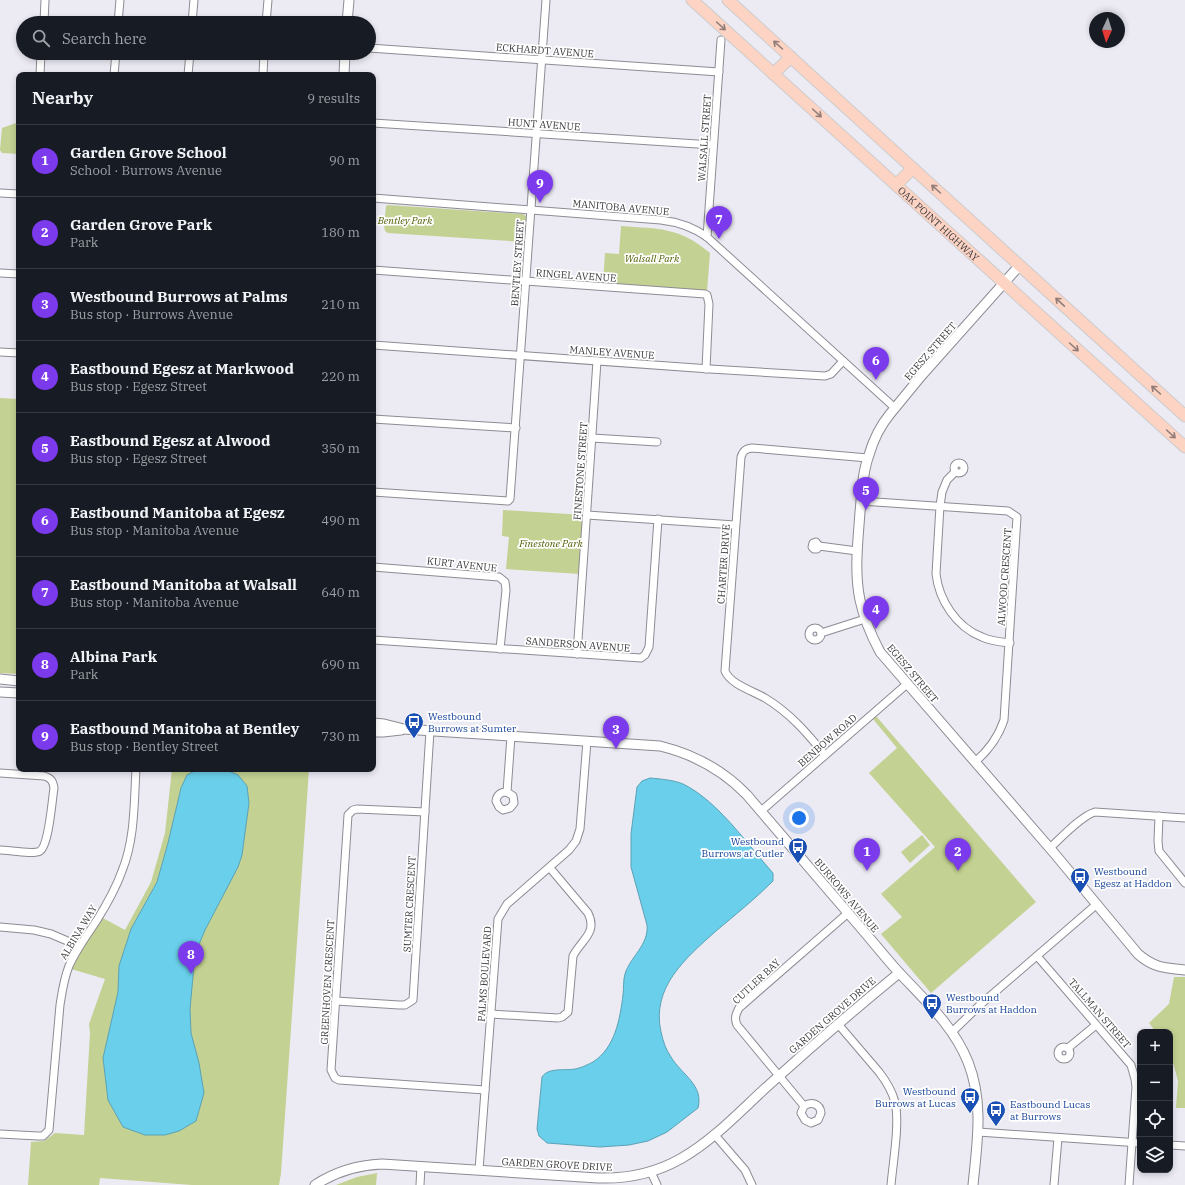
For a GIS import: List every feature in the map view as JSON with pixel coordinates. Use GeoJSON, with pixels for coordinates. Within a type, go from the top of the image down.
{"type":"FeatureCollection","features":[{"type":"Feature","properties":{"kind":"main road","name":"OAK POINT HIGHWAY"},"geometry":{"type":"LineString","coordinates":[[692,0],[1185,447]]}},
{"type":"Feature","properties":{"kind":"main road"},"geometry":{"type":"LineString","coordinates":[[728,0],[1185,416]]}},
{"type":"Feature","properties":{"kind":"main road"},"geometry":{"type":"LineString","coordinates":[[774,74],[791,57]]}},
{"type":"Feature","properties":{"kind":"main road"},"geometry":{"type":"LineString","coordinates":[[896,185],[913,168]]}},
{"type":"Feature","properties":{"kind":"street"},"geometry":{"type":"LineString","coordinates":[[45,16],[46,0]]}},
{"type":"Feature","properties":{"kind":"street"},"geometry":{"type":"LineString","coordinates":[[119,16],[120,0]]}},
{"type":"Feature","properties":{"kind":"street"},"geometry":{"type":"LineString","coordinates":[[193,16],[194,0]]}},
{"type":"Feature","properties":{"kind":"street"},"geometry":{"type":"LineString","coordinates":[[267,16],[268,0]]}},
{"type":"Feature","properties":{"kind":"street"},"geometry":{"type":"LineString","coordinates":[[348,16],[349,0]]}},
{"type":"Feature","properties":{"kind":"street","name":"BENTLEY STREET"},"geometry":{"type":"LineString","coordinates":[[376,492],[508,501],[510,499],[546,0]]}},
{"type":"Feature","properties":{"kind":"street","name":"WALSALL STREET"},"geometry":{"type":"LineString","coordinates":[[706,237],[721,40]]}},
{"type":"Feature","properties":{"kind":"street","name":"ECKHARDT AVENUE"},"geometry":{"type":"LineString","coordinates":[[376,48],[719,72]]}},
{"type":"Feature","properties":{"kind":"street"},"geometry":{"type":"LineString","coordinates":[[40,72],[41,60]]}},
{"type":"Feature","properties":{"kind":"street"},"geometry":{"type":"LineString","coordinates":[[114,72],[115,60]]}},
{"type":"Feature","properties":{"kind":"street"},"geometry":{"type":"LineString","coordinates":[[188,72],[189,60]]}},
{"type":"Feature","properties":{"kind":"street"},"geometry":{"type":"LineString","coordinates":[[262,72],[263,60]]}},
{"type":"Feature","properties":{"kind":"street"},"geometry":{"type":"LineString","coordinates":[[344,72],[345,60]]}},
{"type":"Feature","properties":{"kind":"street","name":"HUNT AVENUE"},"geometry":{"type":"LineString","coordinates":[[376,123],[713,146]]}},
{"type":"Feature","properties":{"kind":"street"},"geometry":{"type":"LineString","coordinates":[[0,193],[16,194]]}},
{"type":"Feature","properties":{"kind":"street","name":"MANITOBA AVENUE"},"geometry":{"type":"LineString","coordinates":[[376,198],[671,221],[691,228],[706,237],[895,408]]}},
{"type":"Feature","properties":{"kind":"street","name":"EGESZ STREET"},"geometry":{"type":"LineString","coordinates":[[1020,265],[922,375],[885,420],[868,458],[863,477],[857,550],[860,599],[865,619],[880,652],[1050,848],[1138,954],[1145,960],[1158,967],[1185,970]]}},
{"type":"Feature","properties":{"kind":"street","name":"RINGEL AVENUE"},"geometry":{"type":"LineString","coordinates":[[376,270],[705,294],[707,295],[709,304],[706,369]]}},
{"type":"Feature","properties":{"kind":"street"},"geometry":{"type":"LineString","coordinates":[[0,273],[16,274]]}},
{"type":"Feature","properties":{"kind":"street","name":"MANLEY AVENUE"},"geometry":{"type":"LineString","coordinates":[[376,344],[706,369],[825,376],[831,374],[843,361]]}},
{"type":"Feature","properties":{"kind":"street"},"geometry":{"type":"LineString","coordinates":[[0,352],[16,353]]}},
{"type":"Feature","properties":{"kind":"street","name":"FINESTONE STREET"},"geometry":{"type":"LineString","coordinates":[[577,654],[598,361]]}},
{"type":"Feature","properties":{"kind":"street"},"geometry":{"type":"LineString","coordinates":[[376,419],[516,428]]}},
{"type":"Feature","properties":{"kind":"street"},"geometry":{"type":"LineString","coordinates":[[592,438],[657,442]]}},
{"type":"Feature","properties":{"kind":"street","name":"CHARTER DRIVE"},"geometry":{"type":"LineString","coordinates":[[825,755],[805,730],[780,708],[730,680],[726,671],[735,525],[741,457],[743,452],[747,449],[868,458]]}},
{"type":"Feature","properties":{"kind":"street"},"geometry":{"type":"LineString","coordinates":[[955,472],[944,485],[940,506],[936,574],[937,584],[944,603],[958,621],[981,637],[1010,643]]}},
{"type":"Feature","properties":{"kind":"street","name":"ALWOOD CRESCENT"},"geometry":{"type":"LineString","coordinates":[[861,501],[1008,511],[1017,517],[1004,720],[994,742],[982,756],[974,762]]}},
{"type":"Feature","properties":{"kind":"street"},"geometry":{"type":"LineString","coordinates":[[587,514],[735,525]]}},
{"type":"Feature","properties":{"kind":"street","name":"SANDERSON AVENUE"},"geometry":{"type":"LineString","coordinates":[[376,640],[641,658],[648,652],[658,519]]}},
{"type":"Feature","properties":{"kind":"street"},"geometry":{"type":"LineString","coordinates":[[819,546],[857,550]]}},
{"type":"Feature","properties":{"kind":"street","name":"KURT AVENUE"},"geometry":{"type":"LineString","coordinates":[[376,567],[499,577],[505,582],[506,590],[500,649]]}},
{"type":"Feature","properties":{"kind":"street"},"geometry":{"type":"LineString","coordinates":[[821,633],[865,619]]}},
{"type":"Feature","properties":{"kind":"street"},"geometry":{"type":"LineString","coordinates":[[0,679],[16,680]]}},
{"type":"Feature","properties":{"kind":"street","name":"BENBOW ROAD"},"geometry":{"type":"LineString","coordinates":[[761,811],[907,684]]}},
{"type":"Feature","properties":{"kind":"street"},"geometry":{"type":"LineString","coordinates":[[0,692],[16,693]]}},
{"type":"Feature","properties":{"kind":"street","name":"BURROWS AVENUE"},"geometry":{"type":"LineString","coordinates":[[376,723],[404,729],[660,746],[697,758],[737,784],[952,1032],[968,1063],[974,1083],[978,1116],[978,1132],[973,1185]]}},
{"type":"Feature","properties":{"kind":"street","name":"BURROWS AVENUE"},"geometry":{"type":"LineString","coordinates":[[376,732],[404,729]]}},
{"type":"Feature","properties":{"kind":"street","name":"SUMTER CRESCENT"},"geometry":{"type":"LineString","coordinates":[[336,1001],[405,1005],[413,1000],[430,731]]}},
{"type":"Feature","properties":{"kind":"street"},"geometry":{"type":"LineString","coordinates":[[507,792],[511,736]]}},
{"type":"Feature","properties":{"kind":"street","name":"PALMS BOULEVARD"},"geometry":{"type":"LineString","coordinates":[[479,1170],[498,919],[507,904],[550,868],[569,850],[576,841],[580,829],[587,741]]}},
{"type":"Feature","properties":{"kind":"street","name":"ALBINA WAY"},"geometry":{"type":"LineString","coordinates":[[0,1134],[43,1136],[49,1130],[60,1005],[68,968],[79,946],[110,898],[128,855],[136,772]]}},
{"type":"Feature","properties":{"kind":"street"},"geometry":{"type":"LineString","coordinates":[[0,773],[44,776],[50,778],[54,782],[49,827],[43,847],[40,851],[0,850]]}},
{"type":"Feature","properties":{"kind":"street","name":"GREENHOVEN CRESCENT"},"geometry":{"type":"LineString","coordinates":[[425,812],[357,809],[353,810],[348,815],[331,1070],[335,1078],[339,1080],[485,1090]]}},
{"type":"Feature","properties":{"kind":"street"},"geometry":{"type":"LineString","coordinates":[[1050,848],[1090,814],[1100,812],[1185,818]]}},
{"type":"Feature","properties":{"kind":"street"},"geometry":{"type":"LineString","coordinates":[[1159,816],[1158,841],[1160,851],[1185,883]]}},
{"type":"Feature","properties":{"kind":"street"},"geometry":{"type":"LineString","coordinates":[[491,1014],[558,1018],[562,1017],[568,1012],[573,956],[590,932],[591,918],[550,868]]}},
{"type":"Feature","properties":{"kind":"street"},"geometry":{"type":"LineString","coordinates":[[952,1032],[1097,904]]}},
{"type":"Feature","properties":{"kind":"street","name":"CUTLER BAY"},"geometry":{"type":"LineString","coordinates":[[804,1106],[737,1025],[735,1020],[739,1008],[848,913]]}},
{"type":"Feature","properties":{"kind":"street"},"geometry":{"type":"LineString","coordinates":[[0,927],[34,930],[51,934],[79,946]]}},
{"type":"Feature","properties":{"kind":"street","name":"TALLMAN STREET"},"geometry":{"type":"LineString","coordinates":[[1037,956],[1127,1059],[1133,1072],[1136,1087],[1129,1185]]}},
{"type":"Feature","properties":{"kind":"street","name":"GARDEN GROVE DRIVE"},"geometry":{"type":"LineString","coordinates":[[315,1185],[328,1177],[341,1172],[369,1165],[392,1164],[479,1170],[579,1181],[623,1178],[651,1172],[683,1158],[714,1134],[899,972]]}},
{"type":"Feature","properties":{"kind":"street"},"geometry":{"type":"LineString","coordinates":[[838,1024],[885,1079],[895,1103],[896,1123],[891,1185]]}},
{"type":"Feature","properties":{"kind":"street"},"geometry":{"type":"LineString","coordinates":[[1068,1048],[1096,1025]]}},
{"type":"Feature","properties":{"kind":"street"},"geometry":{"type":"LineString","coordinates":[[978,1132],[1137,1143]]}},
{"type":"Feature","properties":{"kind":"street"},"geometry":{"type":"LineString","coordinates":[[714,1134],[745,1170],[752,1185]]}},
{"type":"Feature","properties":{"kind":"street"},"geometry":{"type":"LineString","coordinates":[[1054,1185],[1058,1138]]}},
{"type":"Feature","properties":{"kind":"street"},"geometry":{"type":"LineString","coordinates":[[1173,1145],[1185,1146]]}},
{"type":"Feature","properties":{"kind":"street"},"geometry":{"type":"LineString","coordinates":[[420,1185],[421,1166]]}},
{"type":"Feature","properties":{"kind":"street"},"geometry":{"type":"LineString","coordinates":[[651,1172],[656,1185]]}},
{"type":"Feature","properties":{"kind":"green space"},"geometry":{"type":"Polygon","coordinates":[[[16,123],[16,154],[2,153],[0,150],[2,128],[16,123]]]}},
{"type":"Feature","properties":{"kind":"green space","name":"Bentley Park"},"geometry":{"type":"Polygon","coordinates":[[[386,206],[523,214],[527,217],[525,241],[388,233],[385,231],[384,226],[386,206]]]}},
{"type":"Feature","properties":{"kind":"green space","name":"Walsall Park"},"geometry":{"type":"Polygon","coordinates":[[[621,226],[668,231],[688,238],[699,244],[710,253],[707,292],[603,283],[605,253],[619,254],[621,226]]]}},
{"type":"Feature","properties":{"kind":"green space"},"geometry":{"type":"Polygon","coordinates":[[[0,398],[16,399],[16,674],[0,673],[0,398]]]}},
{"type":"Feature","properties":{"kind":"green space","name":"Finestone Park"},"geometry":{"type":"Polygon","coordinates":[[[503,510],[584,515],[580,574],[506,569],[509,537],[502,536],[503,510]]]}},
{"type":"Feature","properties":{"kind":"green space"},"geometry":{"type":"Polygon","coordinates":[[[876,716],[1036,902],[931,993],[881,934],[902,917],[881,894],[935,847],[869,773],[897,748],[873,719],[876,716]]]}},
{"type":"Feature","properties":{"kind":"green space"},"geometry":{"type":"Polygon","coordinates":[[[172,772],[309,772],[279,1185],[192,1185],[100,1178],[99,1185],[28,1185],[31,1142],[44,1141],[55,1133],[84,1135],[90,1033],[89,1024],[105,979],[71,969],[99,916],[125,930],[151,882],[165,833],[172,772]]]}},
{"type":"Feature","properties":{"kind":"green space"},"geometry":{"type":"Polygon","coordinates":[[[922,835],[930,845],[910,863],[901,852],[922,835]]]}},
{"type":"Feature","properties":{"kind":"green space"},"geometry":{"type":"Polygon","coordinates":[[[1174,977],[1185,977],[1185,1108],[1176,1108],[1178,1081],[1173,1062],[1173,1029],[1154,1029],[1149,1023],[1169,1004],[1174,977]]]}},
{"type":"Feature","properties":{"kind":"green space"},"geometry":{"type":"Polygon","coordinates":[[[377,1173],[376,1185],[336,1185],[357,1177],[377,1173]]]}},
{"type":"Feature","properties":{"kind":"water"},"geometry":{"type":"Polygon","coordinates":[[[192,772],[231,772],[238,775],[247,786],[249,803],[242,855],[238,867],[205,930],[195,954],[190,1009],[191,1033],[199,1063],[204,1093],[196,1121],[179,1131],[165,1135],[145,1135],[123,1127],[108,1100],[103,1058],[118,992],[119,966],[131,929],[157,882],[181,788],[187,775],[192,772]]]}},
{"type":"Feature","properties":{"kind":"water"},"geometry":{"type":"Polygon","coordinates":[[[650,778],[683,784],[708,801],[731,824],[773,873],[773,881],[693,952],[666,987],[661,1001],[659,1016],[664,1042],[671,1057],[695,1087],[699,1100],[698,1108],[667,1132],[648,1141],[629,1145],[600,1147],[547,1143],[539,1136],[537,1129],[542,1077],[554,1070],[575,1069],[584,1066],[593,1062],[607,1049],[618,1023],[627,968],[642,945],[647,932],[647,925],[631,867],[631,834],[637,787],[642,781],[650,778]]]}},
{"type":"Feature","properties":{"kind":"place","name":"Eastbound Manitoba at Bentley"},"geometry":{"type":"Point","coordinates":[540,203]}},
{"type":"Feature","properties":{"kind":"place","name":"Eastbound Manitoba at Walsall"},"geometry":{"type":"Point","coordinates":[719,239]}},
{"type":"Feature","properties":{"kind":"place","name":"Eastbound Manitoba at Egesz"},"geometry":{"type":"Point","coordinates":[876,380]}},
{"type":"Feature","properties":{"kind":"place","name":"Eastbound Egesz at Alwood"},"geometry":{"type":"Point","coordinates":[866,510]}},
{"type":"Feature","properties":{"kind":"place","name":"Eastbound Egesz at Markwood"},"geometry":{"type":"Point","coordinates":[876,629]}},
{"type":"Feature","properties":{"kind":"place","name":"Westbound Burrows at Sumter"},"geometry":{"type":"Point","coordinates":[414,739]}},
{"type":"Feature","properties":{"kind":"place","name":"Westbound Burrows at Palms"},"geometry":{"type":"Point","coordinates":[616,749]}},
{"type":"Feature","properties":{"kind":"place","name":"Westbound Burrows at Cutler"},"geometry":{"type":"Point","coordinates":[798,864]}},
{"type":"Feature","properties":{"kind":"place","name":"Garden Grove School"},"geometry":{"type":"Point","coordinates":[867,871]}},
{"type":"Feature","properties":{"kind":"place","name":"Garden Grove Park"},"geometry":{"type":"Point","coordinates":[958,871]}},
{"type":"Feature","properties":{"kind":"place","name":"Westbound Egesz at Haddon"},"geometry":{"type":"Point","coordinates":[1080,894]}},
{"type":"Feature","properties":{"kind":"place","name":"Albina Park"},"geometry":{"type":"Point","coordinates":[191,974]}},
{"type":"Feature","properties":{"kind":"place","name":"Westbound Burrows at Haddon"},"geometry":{"type":"Point","coordinates":[932,1020]}},
{"type":"Feature","properties":{"kind":"place","name":"Westbound Burrows at Lucas"},"geometry":{"type":"Point","coordinates":[970,1114]}},
{"type":"Feature","properties":{"kind":"place","name":"Eastbound Lucas at Burrows"},"geometry":{"type":"Point","coordinates":[996,1127]}}]}
